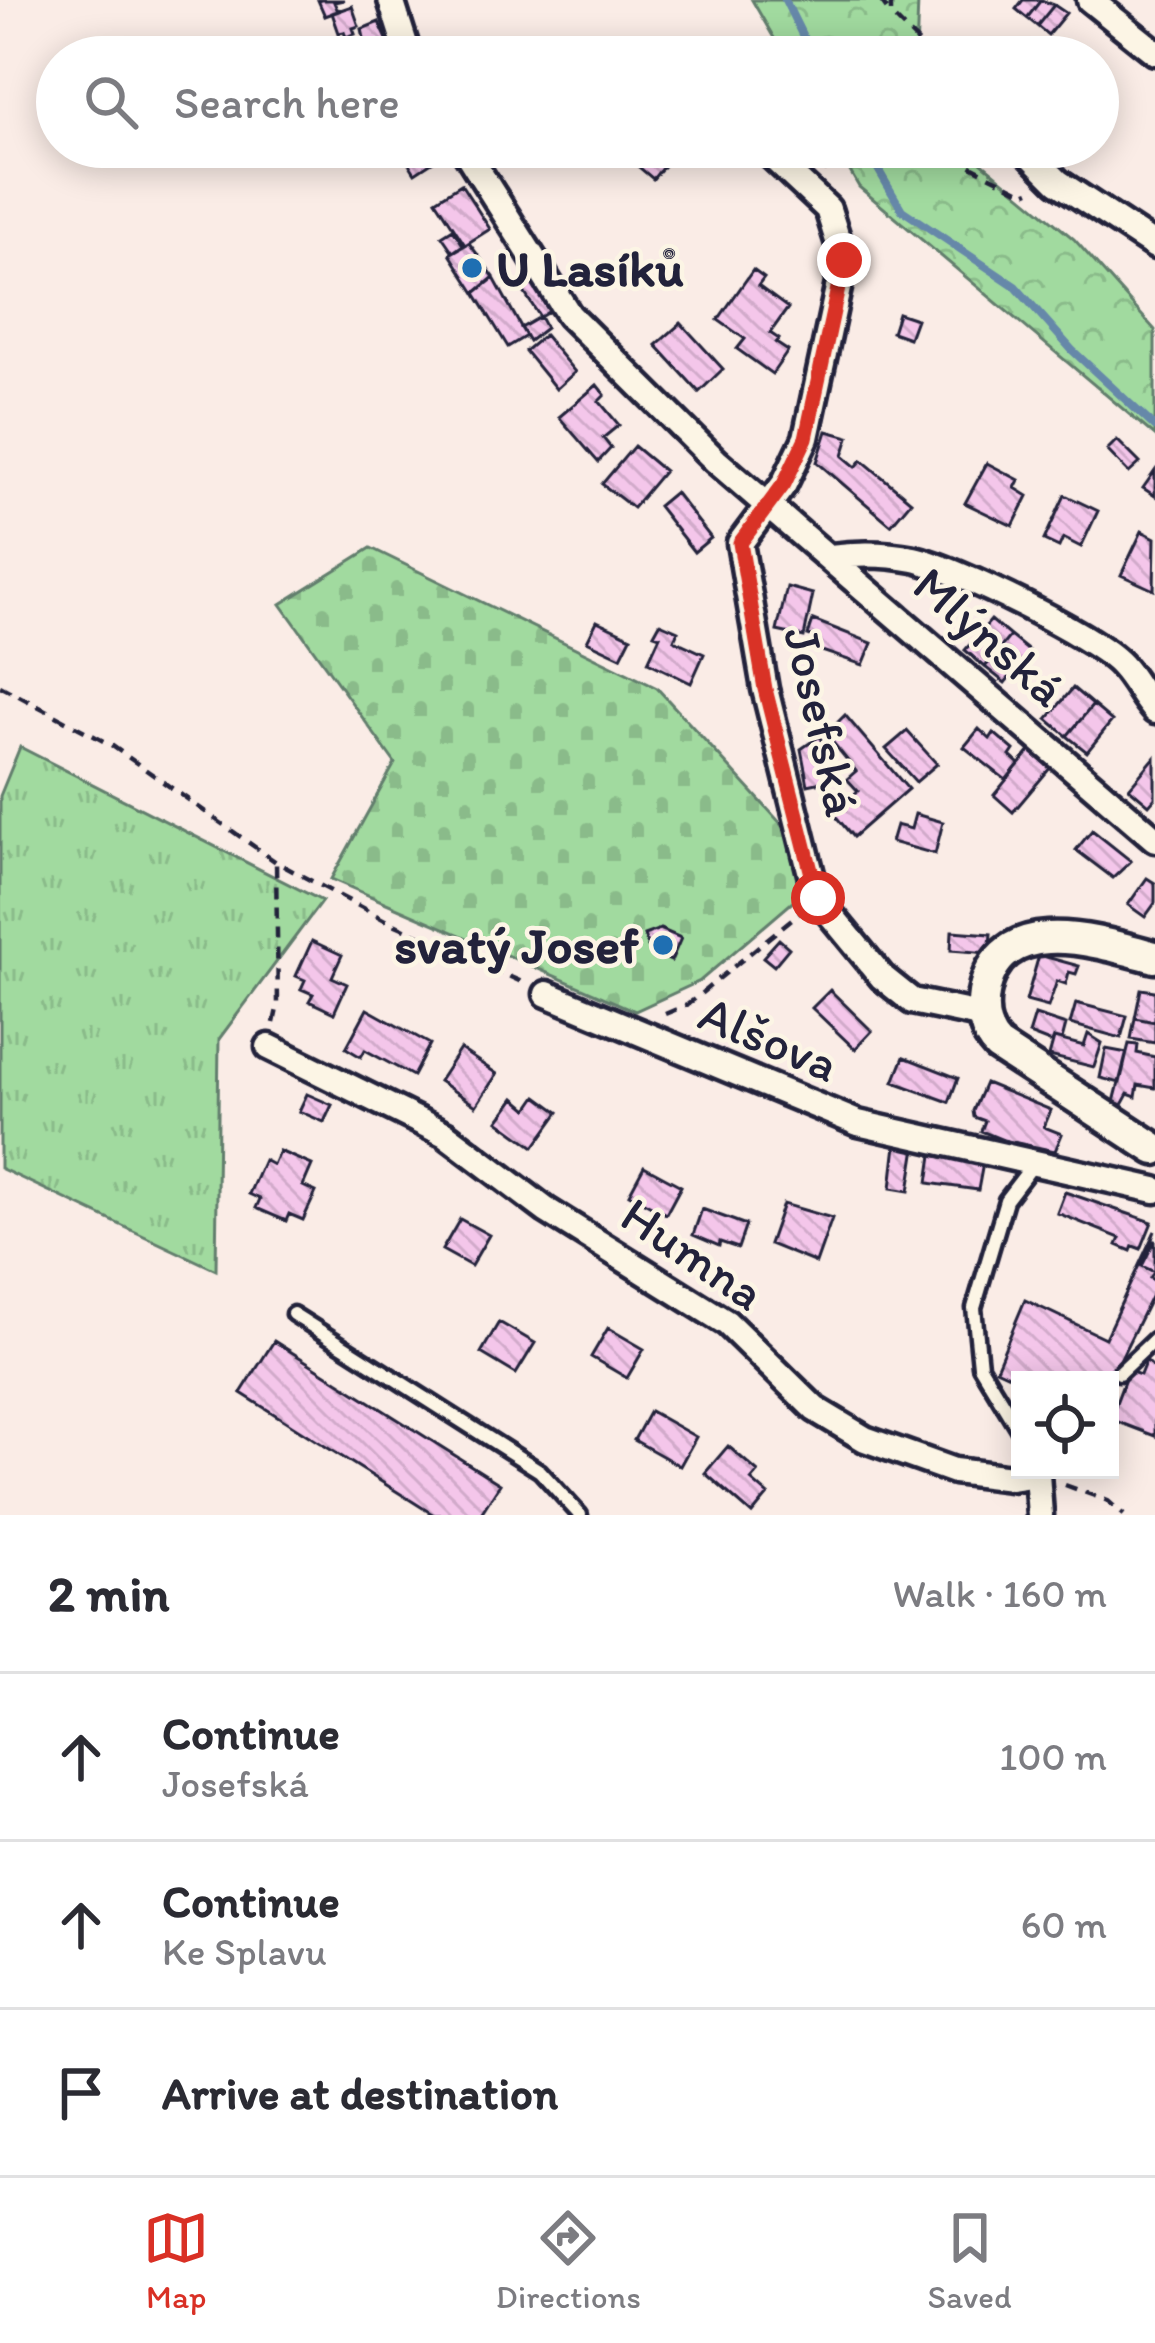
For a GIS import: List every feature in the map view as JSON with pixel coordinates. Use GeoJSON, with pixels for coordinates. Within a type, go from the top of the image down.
{"type":"FeatureCollection","features":[{"type":"Feature","properties":{"kind":"street"},"geometry":{"type":"LineString","coordinates":[[391,0],[403,36]]}},
{"type":"Feature","properties":{"kind":"street"},"geometry":{"type":"LineString","coordinates":[[1090,0],[1155,52]]}},
{"type":"Feature","properties":{"kind":"street","name":"Mlýnská"},"geometry":{"type":"LineString","coordinates":[[476,168],[569,315],[716,460],[1155,839]]}},
{"type":"Feature","properties":{"kind":"street","name":"Josefská"},"geometry":{"type":"LineString","coordinates":[[784,168],[828,209],[844,260],[806,438],[784,484],[740,543],[765,689],[818,898],[882,977],[912,1001],[984,1016]]}},
{"type":"Feature","properties":{"kind":"street"},"geometry":{"type":"LineString","coordinates":[[1044,168],[1155,247]]}},
{"type":"Feature","properties":{"kind":"street"},"geometry":{"type":"LineString","coordinates":[[830,557],[869,552],[919,560],[993,592],[1078,633],[1121,664],[1155,711]]}},
{"type":"Feature","properties":{"kind":"street"},"geometry":{"type":"LineString","coordinates":[[1155,957],[1073,939],[1023,940],[992,969],[983,998],[992,1039],[1008,1054],[1155,1149]]}},
{"type":"Feature","properties":{"kind":"street","name":"Alšova"},"geometry":{"type":"LineString","coordinates":[[547,994],[858,1123],[1155,1190]]}},
{"type":"Feature","properties":{"kind":"street","name":"Humna"},"geometry":{"type":"LineString","coordinates":[[269,1047],[445,1134],[546,1210],[728,1323],[815,1409],[865,1439],[954,1471],[1011,1478]]}},
{"type":"Feature","properties":{"kind":"street"},"geometry":{"type":"LineString","coordinates":[[1037,1479],[1040,1515]]}},
{"type":"Feature","properties":{"kind":"lane"},"geometry":{"type":"LineString","coordinates":[[1011,1417],[980,1366],[974,1308],[1006,1200],[1036,1161]]}},
{"type":"Feature","properties":{"kind":"lane"},"geometry":{"type":"LineString","coordinates":[[293,1314],[540,1471],[580,1515]]}},
{"type":"Feature","properties":{"kind":"lane"},"geometry":{"type":"LineString","coordinates":[[1119,1373],[1155,1339]]}},
{"type":"Feature","properties":{"kind":"path"},"geometry":{"type":"LineString","coordinates":[[880,0],[912,36]]}},
{"type":"Feature","properties":{"kind":"path"},"geometry":{"type":"LineString","coordinates":[[891,0],[892,15]]}},
{"type":"Feature","properties":{"kind":"path"},"geometry":{"type":"LineString","coordinates":[[805,188],[828,168]]}},
{"type":"Feature","properties":{"kind":"path"},"geometry":{"type":"LineString","coordinates":[[975,168],[1025,193],[1058,182]]}},
{"type":"Feature","properties":{"kind":"path"},"geometry":{"type":"LineString","coordinates":[[0,686],[112,745],[276,862],[385,920],[547,994]]}},
{"type":"Feature","properties":{"kind":"path"},"geometry":{"type":"LineString","coordinates":[[269,1047],[278,1004],[276,862]]}},
{"type":"Feature","properties":{"kind":"path"},"geometry":{"type":"LineString","coordinates":[[630,1028],[688,1004],[818,898]]}},
{"type":"Feature","properties":{"kind":"path"},"geometry":{"type":"LineString","coordinates":[[1053,1479],[1108,1502],[1124,1515]]}},
{"type":"Feature","properties":{"kind":"green space"},"geometry":{"type":"Polygon","coordinates":[[[752,0],[918,0],[917,36],[773,36],[752,0]]]}},
{"type":"Feature","properties":{"kind":"green space"},"geometry":{"type":"Polygon","coordinates":[[[848,168],[988,168],[1074,239],[1155,330],[1155,436],[859,187],[848,168]]]}},
{"type":"Feature","properties":{"kind":"green space"},"geometry":{"type":"Polygon","coordinates":[[[371,548],[657,688],[785,828],[802,860],[802,894],[700,981],[635,1011],[331,879],[395,763],[281,604],[371,548]]]}},
{"type":"Feature","properties":{"kind":"green space"},"geometry":{"type":"Polygon","coordinates":[[[20,747],[322,901],[219,1039],[216,1270],[0,1168],[0,796],[20,747]]]}},
{"type":"Feature","properties":{"kind":"building"},"geometry":{"type":"Polygon","coordinates":[[[318,0],[344,0],[334,2],[342,10],[325,16],[318,0]]]}},
{"type":"Feature","properties":{"kind":"building"},"geometry":{"type":"Polygon","coordinates":[[[1023,0],[1041,0],[1027,18],[1016,9],[1023,0]]]}},
{"type":"Feature","properties":{"kind":"building"},"geometry":{"type":"Polygon","coordinates":[[[1041,0],[1054,5],[1037,26],[1027,18],[1041,0]]]}},
{"type":"Feature","properties":{"kind":"building"},"geometry":{"type":"Polygon","coordinates":[[[1054,5],[1066,13],[1048,35],[1037,26],[1054,5]]]}},
{"type":"Feature","properties":{"kind":"building"},"geometry":{"type":"Polygon","coordinates":[[[352,6],[359,26],[353,28],[355,34],[339,33],[332,13],[352,6]]]}},
{"type":"Feature","properties":{"kind":"building"},"geometry":{"type":"Polygon","coordinates":[[[379,22],[385,36],[364,36],[362,29],[379,22]]]}},
{"type":"Feature","properties":{"kind":"building"},"geometry":{"type":"Polygon","coordinates":[[[640,168],[662,168],[653,179],[640,168]]]}},
{"type":"Feature","properties":{"kind":"building"},"geometry":{"type":"Polygon","coordinates":[[[461,184],[490,229],[465,245],[436,200],[461,184]]]}},
{"type":"Feature","properties":{"kind":"building"},"geometry":{"type":"Polygon","coordinates":[[[453,229],[463,245],[453,252],[442,236],[453,229]]]}},
{"type":"Feature","properties":{"kind":"building"},"geometry":{"type":"Polygon","coordinates":[[[469,243],[494,277],[475,293],[450,254],[469,243]]]}},
{"type":"Feature","properties":{"kind":"building"},"geometry":{"type":"Polygon","coordinates":[[[753,270],[764,278],[758,286],[788,308],[770,333],[788,351],[772,374],[737,349],[745,339],[718,320],[753,270]]]}},
{"type":"Feature","properties":{"kind":"building"},"geometry":{"type":"Polygon","coordinates":[[[494,278],[526,336],[508,347],[475,293],[494,278]]]}},
{"type":"Feature","properties":{"kind":"building"},"geometry":{"type":"Polygon","coordinates":[[[535,281],[553,309],[540,317],[522,289],[535,281]]]}},
{"type":"Feature","properties":{"kind":"building"},"geometry":{"type":"Polygon","coordinates":[[[898,313],[916,319],[909,338],[892,332],[898,313]]]}},
{"type":"Feature","properties":{"kind":"building"},"geometry":{"type":"Polygon","coordinates":[[[540,317],[546,328],[529,341],[521,328],[540,317]]]}},
{"type":"Feature","properties":{"kind":"building"},"geometry":{"type":"Polygon","coordinates":[[[681,323],[723,369],[699,392],[656,345],[681,323]]]}},
{"type":"Feature","properties":{"kind":"building"},"geometry":{"type":"Polygon","coordinates":[[[544,335],[575,372],[556,389],[525,351],[544,335]]]}},
{"type":"Feature","properties":{"kind":"building"},"geometry":{"type":"Polygon","coordinates":[[[597,385],[605,395],[599,401],[619,425],[603,438],[611,448],[598,462],[559,417],[597,385]]]}},
{"type":"Feature","properties":{"kind":"building"},"geometry":{"type":"Polygon","coordinates":[[[827,431],[849,437],[843,456],[856,467],[862,460],[911,501],[891,525],[817,462],[827,431]]]}},
{"type":"Feature","properties":{"kind":"building"},"geometry":{"type":"Polygon","coordinates":[[[1117,440],[1140,463],[1129,473],[1107,450],[1117,440]]]}},
{"type":"Feature","properties":{"kind":"building"},"geometry":{"type":"Polygon","coordinates":[[[634,446],[664,471],[633,508],[602,484],[634,446]]]}},
{"type":"Feature","properties":{"kind":"building"},"geometry":{"type":"Polygon","coordinates":[[[987,463],[1019,480],[1015,488],[1028,496],[1013,526],[965,503],[987,463]]]}},
{"type":"Feature","properties":{"kind":"building"},"geometry":{"type":"Polygon","coordinates":[[[1155,471],[1155,496],[1143,488],[1155,471]]]}},
{"type":"Feature","properties":{"kind":"building"},"geometry":{"type":"Polygon","coordinates":[[[675,492],[711,538],[694,552],[658,506],[675,492]]]}},
{"type":"Feature","properties":{"kind":"building"},"geometry":{"type":"Polygon","coordinates":[[[1065,495],[1098,511],[1081,547],[1063,538],[1059,547],[1044,540],[1065,495]]]}},
{"type":"Feature","properties":{"kind":"building"},"geometry":{"type":"Polygon","coordinates":[[[1142,531],[1155,538],[1154,590],[1121,575],[1142,531]]]}},
{"type":"Feature","properties":{"kind":"building"},"geometry":{"type":"Polygon","coordinates":[[[787,587],[813,594],[804,637],[777,631],[787,587]]]}},
{"type":"Feature","properties":{"kind":"building"},"geometry":{"type":"Polygon","coordinates":[[[813,620],[872,643],[863,665],[810,647],[813,620]]]}},
{"type":"Feature","properties":{"kind":"building"},"geometry":{"type":"Polygon","coordinates":[[[991,620],[1010,636],[985,667],[965,650],[991,620]]]}},
{"type":"Feature","properties":{"kind":"building"},"geometry":{"type":"Polygon","coordinates":[[[597,621],[631,637],[621,657],[587,641],[597,621]]]}},
{"type":"Feature","properties":{"kind":"building"},"geometry":{"type":"Polygon","coordinates":[[[660,623],[678,631],[674,640],[704,654],[691,683],[648,662],[660,636],[654,634],[660,623]]]}},
{"type":"Feature","properties":{"kind":"building"},"geometry":{"type":"Polygon","coordinates":[[[1010,636],[1030,652],[1005,683],[985,667],[1010,636]]]}},
{"type":"Feature","properties":{"kind":"building"},"geometry":{"type":"Polygon","coordinates":[[[1073,688],[1093,705],[1067,736],[1047,719],[1073,688]]]}},
{"type":"Feature","properties":{"kind":"building"},"geometry":{"type":"Polygon","coordinates":[[[1093,705],[1112,721],[1087,752],[1067,736],[1093,705]]]}},
{"type":"Feature","properties":{"kind":"building"},"geometry":{"type":"Polygon","coordinates":[[[845,715],[908,789],[853,837],[833,813],[858,791],[847,779],[856,771],[826,734],[845,715]]]}},
{"type":"Feature","properties":{"kind":"building"},"geometry":{"type":"Polygon","coordinates":[[[979,729],[990,739],[994,733],[1014,750],[1010,756],[1019,764],[1006,780],[964,747],[979,729]]]}},
{"type":"Feature","properties":{"kind":"building"},"geometry":{"type":"Polygon","coordinates":[[[907,731],[937,764],[916,782],[886,749],[907,731]]]}},
{"type":"Feature","properties":{"kind":"building"},"geometry":{"type":"Polygon","coordinates":[[[820,736],[831,780],[808,785],[801,749],[820,736]]]}},
{"type":"Feature","properties":{"kind":"building"},"geometry":{"type":"Polygon","coordinates":[[[1031,750],[1051,767],[1013,812],[994,795],[1031,750]]]}},
{"type":"Feature","properties":{"kind":"building"},"geometry":{"type":"Polygon","coordinates":[[[1155,757],[1155,798],[1149,805],[1129,788],[1155,757]]]}},
{"type":"Feature","properties":{"kind":"building"},"geometry":{"type":"Polygon","coordinates":[[[915,814],[943,822],[935,854],[891,842],[896,825],[911,829],[915,814]]]}},
{"type":"Feature","properties":{"kind":"building"},"geometry":{"type":"Polygon","coordinates":[[[1092,830],[1131,861],[1113,878],[1076,850],[1092,830]]]}},
{"type":"Feature","properties":{"kind":"building"},"geometry":{"type":"Polygon","coordinates":[[[1147,878],[1155,883],[1155,903],[1145,917],[1128,905],[1147,878]]]}},
{"type":"Feature","properties":{"kind":"building","name":"svatý Josef"},"geometry":{"type":"Polygon","coordinates":[[[660,929],[681,938],[671,961],[650,952],[644,935],[660,929]]]}},
{"type":"Feature","properties":{"kind":"building"},"geometry":{"type":"Polygon","coordinates":[[[952,931],[991,934],[989,953],[951,950],[952,931]]]}},
{"type":"Feature","properties":{"kind":"building"},"geometry":{"type":"Polygon","coordinates":[[[779,939],[789,948],[774,966],[763,957],[779,939]]]}},
{"type":"Feature","properties":{"kind":"building"},"geometry":{"type":"Polygon","coordinates":[[[312,941],[342,955],[332,977],[347,984],[334,1013],[309,1001],[313,994],[301,989],[305,980],[296,976],[312,941]]]}},
{"type":"Feature","properties":{"kind":"building"},"geometry":{"type":"Polygon","coordinates":[[[1039,955],[1079,966],[1076,974],[1069,972],[1066,984],[1057,981],[1048,1007],[1026,1001],[1039,955]]]}},
{"type":"Feature","properties":{"kind":"building"},"geometry":{"type":"Polygon","coordinates":[[[1141,989],[1155,991],[1155,1022],[1135,1018],[1141,989]]]}},
{"type":"Feature","properties":{"kind":"building"},"geometry":{"type":"Polygon","coordinates":[[[830,990],[872,1031],[855,1049],[812,1008],[830,990]]]}},
{"type":"Feature","properties":{"kind":"building"},"geometry":{"type":"Polygon","coordinates":[[[1076,1003],[1127,1016],[1121,1038],[1070,1024],[1076,1003]]]}},
{"type":"Feature","properties":{"kind":"building"},"geometry":{"type":"Polygon","coordinates":[[[367,1009],[430,1044],[413,1076],[365,1050],[361,1057],[346,1048],[367,1009]]]}},
{"type":"Feature","properties":{"kind":"building"},"geometry":{"type":"Polygon","coordinates":[[[1035,1015],[1066,1025],[1062,1040],[1054,1038],[1052,1043],[1029,1034],[1035,1015]]]}},
{"type":"Feature","properties":{"kind":"building"},"geometry":{"type":"Polygon","coordinates":[[[1135,1018],[1155,1022],[1155,1043],[1131,1039],[1135,1018]]]}},
{"type":"Feature","properties":{"kind":"building"},"geometry":{"type":"Polygon","coordinates":[[[1088,1034],[1102,1043],[1094,1067],[1049,1056],[1054,1038],[1084,1046],[1088,1034]]]}},
{"type":"Feature","properties":{"kind":"building"},"geometry":{"type":"Polygon","coordinates":[[[1129,1044],[1138,1045],[1137,1053],[1155,1057],[1155,1088],[1138,1085],[1136,1097],[1128,1094],[1122,1105],[1114,1102],[1129,1044]]]}},
{"type":"Feature","properties":{"kind":"building"},"geometry":{"type":"Polygon","coordinates":[[[460,1049],[497,1074],[476,1106],[439,1081],[460,1049]]]}},
{"type":"Feature","properties":{"kind":"building"},"geometry":{"type":"Polygon","coordinates":[[[1106,1049],[1127,1053],[1120,1083],[1100,1078],[1106,1049]]]}},
{"type":"Feature","properties":{"kind":"building"},"geometry":{"type":"Polygon","coordinates":[[[904,1057],[958,1078],[949,1102],[894,1082],[904,1057]]]}},
{"type":"Feature","properties":{"kind":"building"},"geometry":{"type":"Polygon","coordinates":[[[985,1083],[1051,1110],[1044,1127],[1062,1134],[1055,1151],[981,1131],[985,1121],[974,1117],[973,1111],[985,1083]]]}},
{"type":"Feature","properties":{"kind":"building"},"geometry":{"type":"Polygon","coordinates":[[[307,1094],[332,1105],[324,1122],[299,1111],[307,1094]]]}},
{"type":"Feature","properties":{"kind":"building"},"geometry":{"type":"Polygon","coordinates":[[[537,1096],[559,1112],[534,1147],[498,1121],[515,1098],[528,1109],[537,1096]]]}},
{"type":"Feature","properties":{"kind":"building"},"geometry":{"type":"Polygon","coordinates":[[[896,1145],[916,1147],[909,1191],[891,1188],[896,1145]]]}},
{"type":"Feature","properties":{"kind":"building"},"geometry":{"type":"Polygon","coordinates":[[[279,1151],[312,1165],[303,1186],[316,1192],[303,1220],[289,1214],[286,1221],[256,1208],[260,1199],[249,1194],[264,1160],[273,1165],[279,1151]]]}},
{"type":"Feature","properties":{"kind":"building"},"geometry":{"type":"Polygon","coordinates":[[[932,1155],[983,1163],[978,1190],[928,1183],[932,1155]]]}},
{"type":"Feature","properties":{"kind":"building"},"geometry":{"type":"Polygon","coordinates":[[[644,1166],[681,1186],[666,1214],[629,1194],[644,1166]]]}},
{"type":"Feature","properties":{"kind":"building"},"geometry":{"type":"Polygon","coordinates":[[[1065,1192],[1152,1222],[1141,1249],[1133,1246],[1131,1251],[1117,1245],[1120,1238],[1057,1213],[1065,1192]]]}},
{"type":"Feature","properties":{"kind":"building"},"geometry":{"type":"Polygon","coordinates":[[[783,1204],[832,1218],[816,1263],[769,1244],[783,1204]]]}},
{"type":"Feature","properties":{"kind":"building"},"geometry":{"type":"Polygon","coordinates":[[[702,1209],[746,1225],[738,1248],[693,1235],[702,1209]]]}},
{"type":"Feature","properties":{"kind":"building"},"geometry":{"type":"Polygon","coordinates":[[[460,1219],[489,1235],[471,1266],[442,1250],[460,1219]]]}},
{"type":"Feature","properties":{"kind":"building"},"geometry":{"type":"Polygon","coordinates":[[[1155,1231],[1142,1266],[1154,1272],[1150,1278],[1155,1289],[1114,1371],[1011,1371],[1011,1376],[996,1369],[1025,1300],[1105,1338],[1155,1231]]]}},
{"type":"Feature","properties":{"kind":"building"},"geometry":{"type":"Polygon","coordinates":[[[1155,1240],[1155,1272],[1142,1266],[1155,1240]]]}},
{"type":"Feature","properties":{"kind":"building"},"geometry":{"type":"Polygon","coordinates":[[[499,1322],[535,1343],[516,1374],[481,1353],[499,1322]]]}},
{"type":"Feature","properties":{"kind":"building"},"geometry":{"type":"Polygon","coordinates":[[[608,1328],[644,1349],[627,1378],[591,1357],[608,1328]]]}},
{"type":"Feature","properties":{"kind":"building"},"geometry":{"type":"Polygon","coordinates":[[[274,1341],[500,1484],[480,1515],[434,1515],[241,1393],[274,1341]]]}},
{"type":"Feature","properties":{"kind":"building"},"geometry":{"type":"Polygon","coordinates":[[[1146,1360],[1155,1369],[1155,1436],[1119,1422],[1119,1395],[1128,1371],[1140,1375],[1146,1360]]]}},
{"type":"Feature","properties":{"kind":"building"},"geometry":{"type":"Polygon","coordinates":[[[650,1411],[696,1437],[680,1466],[634,1440],[650,1411]]]}},
{"type":"Feature","properties":{"kind":"building"},"geometry":{"type":"Polygon","coordinates":[[[728,1446],[758,1472],[751,1480],[768,1495],[752,1514],[705,1473],[728,1446]]]}},
{"type":"Feature","properties":{"kind":"waterway"},"geometry":{"type":"LineString","coordinates":[[785,0],[803,36]]}},
{"type":"Feature","properties":{"kind":"waterway"},"geometry":{"type":"LineString","coordinates":[[877,168],[902,210],[1015,286],[1072,350],[1155,427]]}},
{"type":"Feature","properties":{"kind":"place","name":"U Lasíků"},"geometry":{"type":"Point","coordinates":[472,268]}},
{"type":"Feature","properties":{"kind":"place","name":"svatý Josef"},"geometry":{"type":"Point","coordinates":[663,945]}},
{"type":"Feature","properties":{"kind":"route"},"geometry":{"type":"LineString","coordinates":[[818,898],[765,689],[740,543],[784,484],[806,438],[844,260]]}}]}
